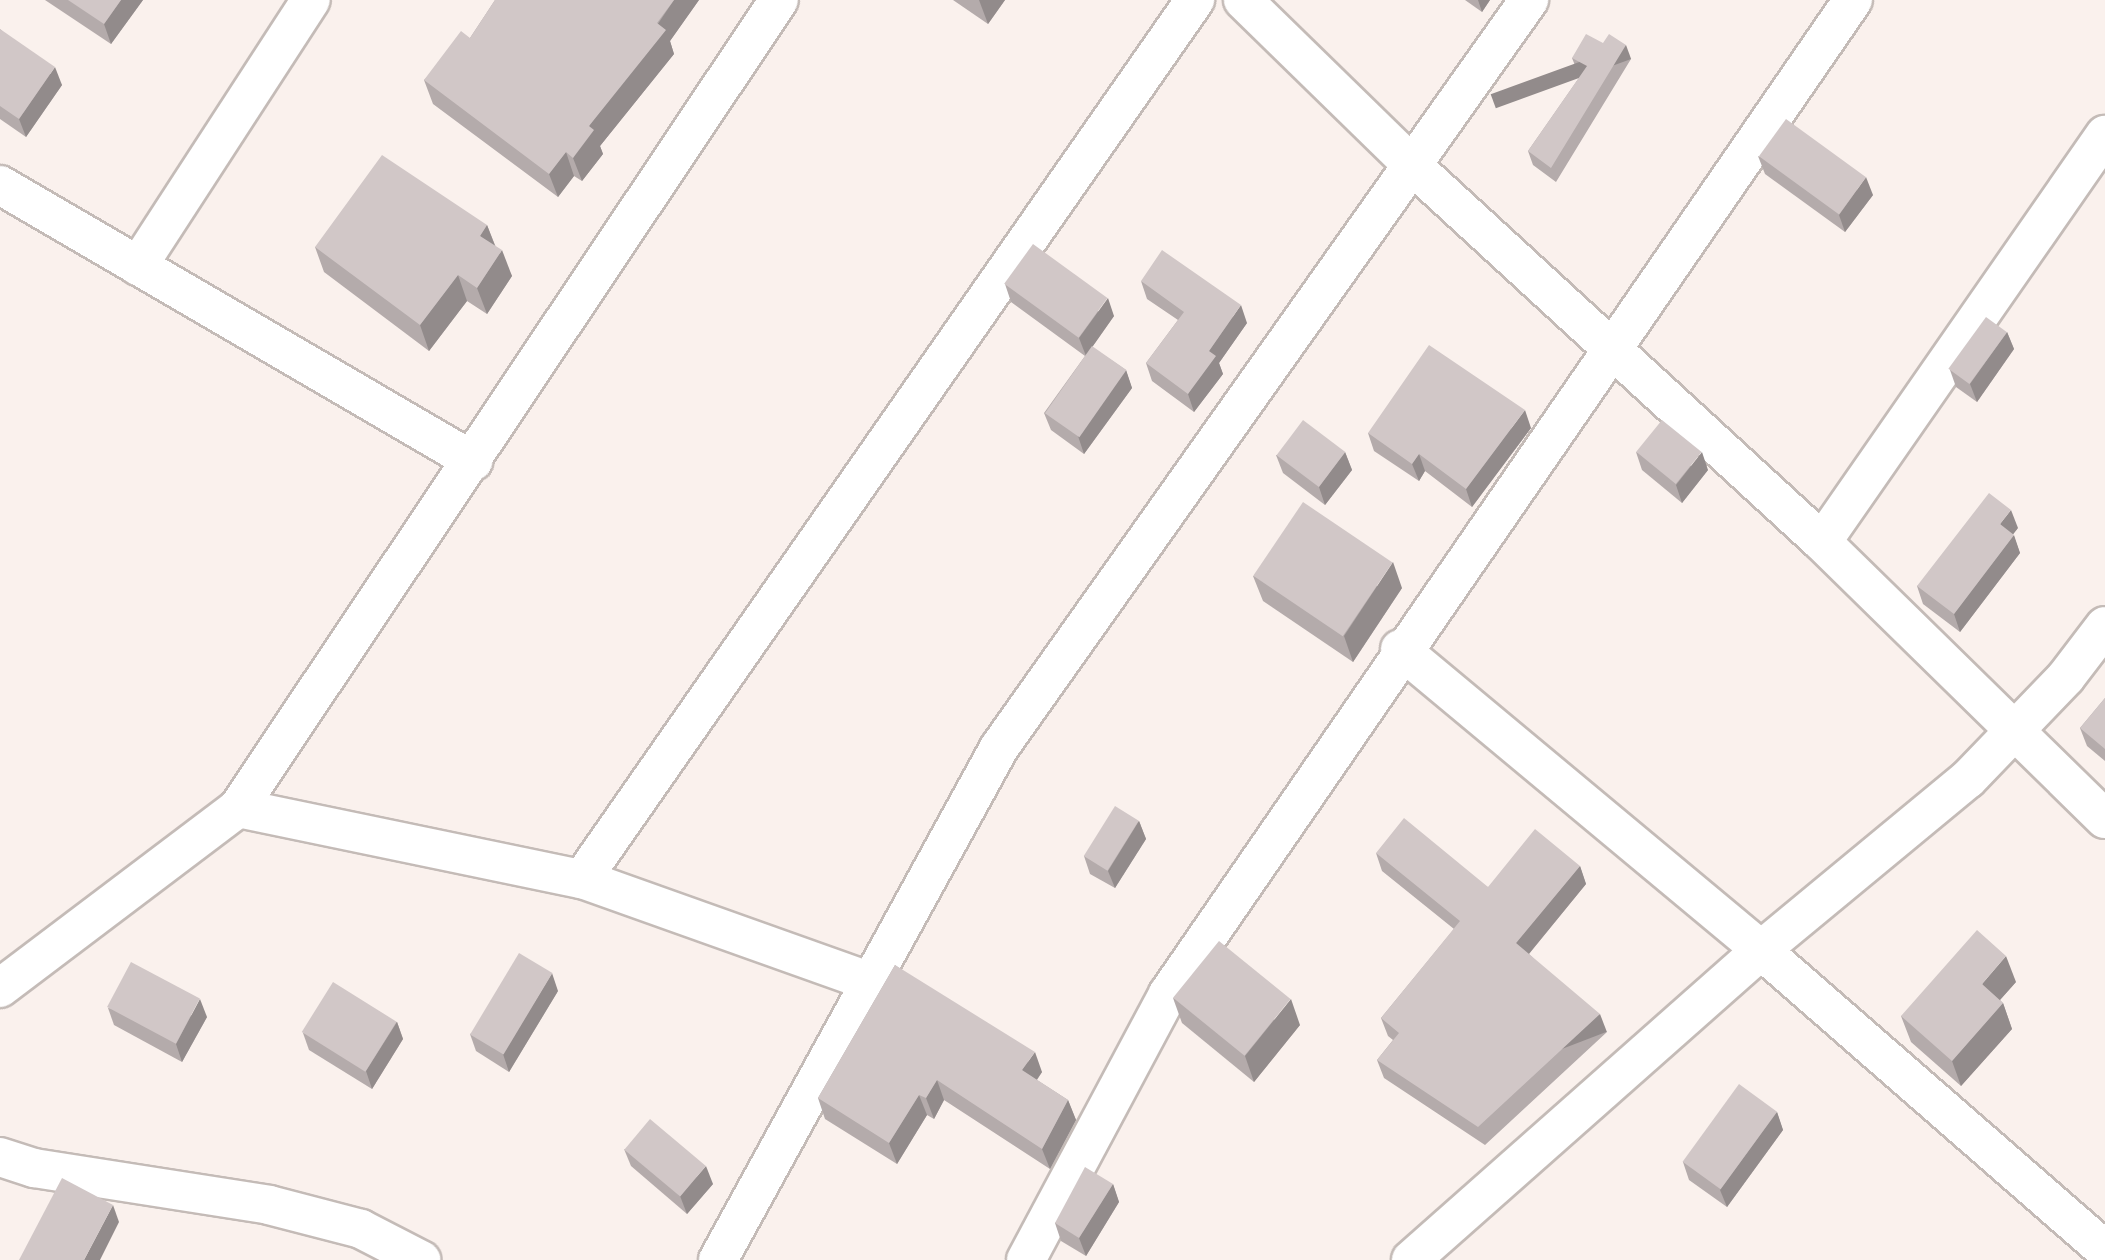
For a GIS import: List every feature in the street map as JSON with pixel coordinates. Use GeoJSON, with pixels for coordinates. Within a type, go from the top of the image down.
{"type":"FeatureCollection","features":[{"type":"Feature","properties":{"kind":"street"},"geometry":{"type":"LineString","coordinates":[[138,266],[311,0]]}},
{"type":"Feature","properties":{"kind":"street"},"geometry":{"type":"LineString","coordinates":[[0,988],[239,808],[779,0]]}},
{"type":"Feature","properties":{"kind":"street"},"geometry":{"type":"LineString","coordinates":[[582,879],[1195,0]]}},
{"type":"Feature","properties":{"kind":"street"},"geometry":{"type":"LineString","coordinates":[[1243,0],[1415,168],[1822,542],[2105,819]]}},
{"type":"Feature","properties":{"kind":"street"},"geometry":{"type":"LineString","coordinates":[[718,1260],[874,983],[999,748],[1415,168],[1529,0]]}},
{"type":"Feature","properties":{"kind":"street"},"geometry":{"type":"LineString","coordinates":[[1026,1260],[1168,994],[1400,649],[1614,352],[1853,0]]}},
{"type":"Feature","properties":{"kind":"street"},"geometry":{"type":"LineString","coordinates":[[1822,542],[2105,135]]}},
{"type":"Feature","properties":{"kind":"street"},"geometry":{"type":"LineString","coordinates":[[0,186],[473,461]]}},
{"type":"Feature","properties":{"kind":"street"},"geometry":{"type":"LineString","coordinates":[[1411,1260],[1761,950],[1968,779],[2016,730],[2105,626]]}},
{"type":"Feature","properties":{"kind":"street"},"geometry":{"type":"LineString","coordinates":[[1400,649],[1761,950],[2105,1250]]}},
{"type":"Feature","properties":{"kind":"street"},"geometry":{"type":"LineString","coordinates":[[239,808],[582,879],[874,983]]}},
{"type":"Feature","properties":{"kind":"street"},"geometry":{"type":"LineString","coordinates":[[0,1157],[34,1168],[270,1205],[361,1229],[421,1260]]}},
{"type":"Feature","properties":{"kind":"building"},"geometry":{"type":"Polygon","coordinates":[[[68,0],[121,0],[104,24],[68,0]]]}},
{"type":"Feature","properties":{"kind":"building"},"geometry":{"type":"Polygon","coordinates":[[[495,0],[674,0],[657,23],[666,30],[589,126],[594,130],[573,158],[566,152],[549,174],[424,80],[461,31],[470,38],[495,0]]]}},
{"type":"Feature","properties":{"kind":"building"},"geometry":{"type":"Polygon","coordinates":[[[0,29],[55,67],[19,119],[0,106],[0,29]]]}},
{"type":"Feature","properties":{"kind":"building"},"geometry":{"type":"Polygon","coordinates":[[[1586,34],[1603,43],[1609,34],[1626,45],[1551,168],[1528,151],[1587,66],[1572,58],[1586,34]]]}},
{"type":"Feature","properties":{"kind":"building"},"geometry":{"type":"Polygon","coordinates":[[[1786,119],[1866,177],[1839,214],[1759,156],[1786,119]]]}},
{"type":"Feature","properties":{"kind":"building"},"geometry":{"type":"Polygon","coordinates":[[[382,155],[487,225],[480,236],[502,250],[477,288],[458,275],[420,325],[315,247],[382,155]]]}},
{"type":"Feature","properties":{"kind":"building"},"geometry":{"type":"Polygon","coordinates":[[[1033,244],[1107,298],[1079,338],[1004,284],[1033,244]]]}},
{"type":"Feature","properties":{"kind":"building"},"geometry":{"type":"Polygon","coordinates":[[[1162,250],[1241,305],[1209,351],[1216,356],[1188,394],[1146,363],[1184,312],[1141,281],[1162,250]]]}},
{"type":"Feature","properties":{"kind":"building"},"geometry":{"type":"Polygon","coordinates":[[[1986,317],[2007,332],[1969,384],[1948,369],[1986,317]]]}},
{"type":"Feature","properties":{"kind":"building"},"geometry":{"type":"Polygon","coordinates":[[[1429,345],[1525,410],[1466,489],[1419,454],[1412,464],[1368,433],[1429,345]]]}},
{"type":"Feature","properties":{"kind":"building"},"geometry":{"type":"Polygon","coordinates":[[[1092,346],[1126,370],[1079,437],[1045,413],[1092,346]]]}},
{"type":"Feature","properties":{"kind":"building"},"geometry":{"type":"Polygon","coordinates":[[[1303,420],[1345,452],[1319,487],[1277,455],[1303,420]]]}},
{"type":"Feature","properties":{"kind":"building"},"geometry":{"type":"Polygon","coordinates":[[[1662,420],[1702,452],[1676,484],[1636,452],[1662,420]]]}},
{"type":"Feature","properties":{"kind":"building"},"geometry":{"type":"Polygon","coordinates":[[[1989,493],[2011,510],[2000,524],[2014,535],[1954,614],[1917,586],[1989,493]]]}},
{"type":"Feature","properties":{"kind":"building"},"geometry":{"type":"Polygon","coordinates":[[[1303,502],[1393,562],[1343,636],[1253,576],[1303,502]]]}},
{"type":"Feature","properties":{"kind":"building"},"geometry":{"type":"Polygon","coordinates":[[[2105,698],[2105,749],[2080,728],[2105,698]]]}},
{"type":"Feature","properties":{"kind":"building"},"geometry":{"type":"Polygon","coordinates":[[[1115,806],[1139,821],[1107,871],[1084,856],[1115,806]]]}},
{"type":"Feature","properties":{"kind":"building"},"geometry":{"type":"Polygon","coordinates":[[[1404,818],[1488,887],[1535,829],[1580,866],[1516,943],[1600,1014],[1478,1127],[1377,1060],[1399,1033],[1381,1018],[1460,921],[1376,853],[1404,818]]]}},
{"type":"Feature","properties":{"kind":"building"},"geometry":{"type":"Polygon","coordinates":[[[1977,930],[2006,956],[1982,984],[2003,1003],[1952,1061],[1901,1016],[1977,930]]]}},
{"type":"Feature","properties":{"kind":"building"},"geometry":{"type":"Polygon","coordinates":[[[1219,941],[1290,999],[1245,1056],[1173,998],[1219,941]]]}},
{"type":"Feature","properties":{"kind":"building"},"geometry":{"type":"Polygon","coordinates":[[[519,953],[552,973],[504,1055],[470,1034],[519,953]]]}},
{"type":"Feature","properties":{"kind":"building"},"geometry":{"type":"Polygon","coordinates":[[[131,962],[200,999],[176,1044],[107,1007],[131,962]]]}},
{"type":"Feature","properties":{"kind":"building"},"geometry":{"type":"Polygon","coordinates":[[[895,965],[1035,1052],[1022,1070],[1068,1100],[1042,1149],[937,1080],[926,1098],[919,1095],[889,1143],[818,1098],[895,965]]]}},
{"type":"Feature","properties":{"kind":"building"},"geometry":{"type":"Polygon","coordinates":[[[333,982],[397,1022],[365,1072],[302,1032],[333,982]]]}},
{"type":"Feature","properties":{"kind":"building"},"geometry":{"type":"Polygon","coordinates":[[[1739,1084],[1777,1112],[1721,1189],[1683,1162],[1739,1084]]]}},
{"type":"Feature","properties":{"kind":"building"},"geometry":{"type":"Polygon","coordinates":[[[650,1119],[706,1166],[680,1197],[624,1150],[650,1119]]]}},
{"type":"Feature","properties":{"kind":"building"},"geometry":{"type":"Polygon","coordinates":[[[1085,1167],[1113,1184],[1079,1238],[1055,1223],[1085,1167]]]}},
{"type":"Feature","properties":{"kind":"building"},"geometry":{"type":"Polygon","coordinates":[[[62,1178],[113,1205],[84,1260],[19,1260],[62,1178]]]}}]}
